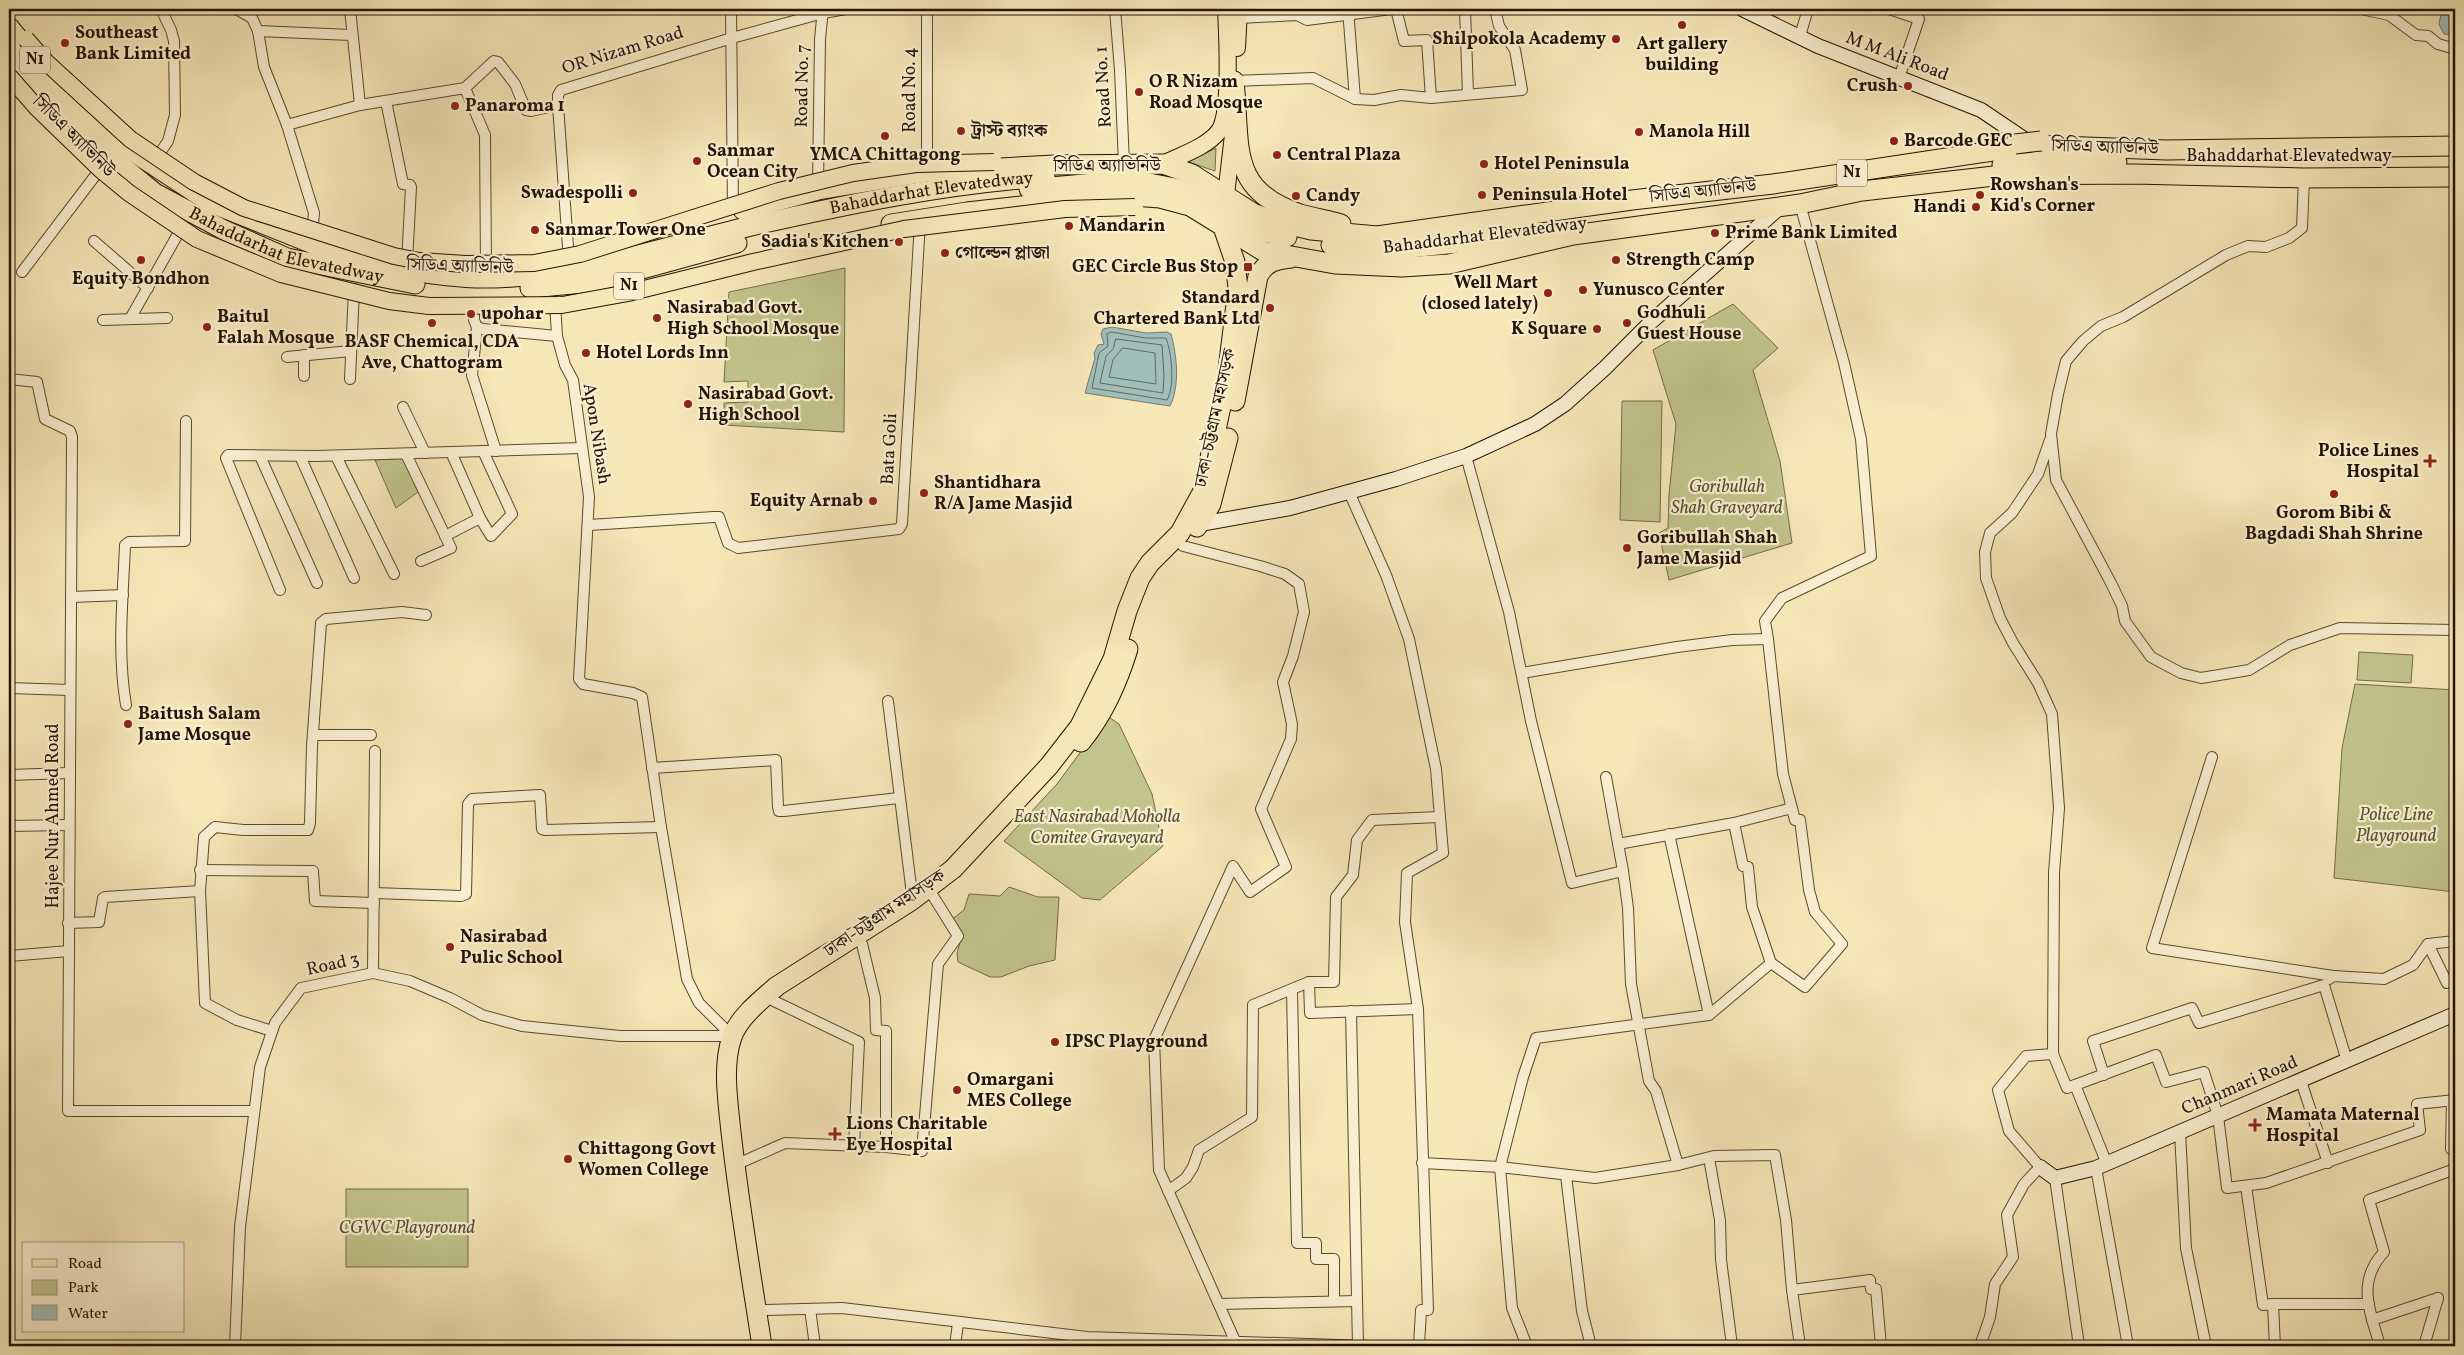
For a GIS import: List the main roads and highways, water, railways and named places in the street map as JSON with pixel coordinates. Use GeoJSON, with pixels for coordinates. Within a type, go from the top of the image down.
{"type":"FeatureCollection","features":[{"type":"Feature","properties":{"kind":"highway","name":"সিডিএ অ্যাভিনিউ"},"geometry":{"type":"LineString","coordinates":[[9,27],[62,92],[97,128],[210,203],[322,248],[407,266],[486,272],[570,262],[733,212],[818,190],[927,172],[1049,165],[1163,164],[1192,174],[1253,213],[1285,224],[1337,234],[1377,236],[1632,200],[1773,184],[2030,143]]}},
{"type":"Feature","properties":{"kind":"highway","name":"Bahaddarhat Elevatedway"},"geometry":{"type":"LineString","coordinates":[[9,41],[85,126],[164,186],[231,223],[296,249],[369,264],[434,274],[492,278],[545,274],[599,266],[749,227],[895,195],[1037,178],[1118,172],[1145,173],[1181,180],[1267,226],[1315,237],[1383,242],[1479,231],[1664,202],[2050,151],[2220,158],[2455,156]]}},
{"type":"Feature","properties":{"kind":"highway","name":"Bahaddarhat Elevatedway"},"geometry":{"type":"LineString","coordinates":[[9,54],[80,132],[155,193],[224,230],[287,258],[423,286],[538,288],[594,282],[804,225],[888,207],[975,195],[1117,181],[1144,182],[1180,189],[1261,231],[1309,242],[1380,251],[1477,241],[1660,211],[2045,160],[2220,165],[2455,166]]}},
{"type":"Feature","properties":{"kind":"highway","name":"সিডিএ অ্যাভিনিউ"},"geometry":{"type":"LineString","coordinates":[[9,74],[101,168],[121,184],[183,225],[278,269],[387,297],[462,304],[591,294],[649,282],[767,251],[920,219],[1120,195],[1160,198],[1190,206],[1264,251],[1335,264],[1402,268],[1449,264],[1573,234],[1800,204],[1862,191],[2003,175],[2134,174],[2304,178],[2455,177]]}},
{"type":"Feature","properties":{"kind":"highway"},"geometry":{"type":"LineString","coordinates":[[1234,81],[1245,173],[1256,190],[1268,199],[1292,211],[1357,228],[1377,236]]}},
{"type":"Feature","properties":{"kind":"highway"},"geometry":{"type":"LineString","coordinates":[[1664,190],[2030,143],[2455,145]]}},
{"type":"Feature","properties":{"kind":"highway","name":"ঢাকা-চট্টগ্রাম মহাসড়ক"},"geometry":{"type":"LineString","coordinates":[[771,1346],[742,1162],[737,1101],[738,1055],[745,1033],[774,1001],[862,944],[914,904],[978,844],[1049,766],[1080,726],[1113,659],[1127,611],[1140,578],[1150,563],[1180,533],[1193,512],[1202,491],[1221,409],[1238,288],[1235,262],[1224,227]]}},
{"type":"Feature","properties":{"kind":"highway","name":"ঢাকা-চট্টগ্রাম মহাসড়ক"},"geometry":{"type":"LineString","coordinates":[[762,1346],[735,1166],[728,1098],[728,1054],[732,1036],[758,1003],[777,986],[914,904],[933,896],[962,872],[1020,812],[1100,718],[1120,677],[1140,608],[1153,581],[1200,524],[1211,504],[1220,473],[1258,276],[1265,265],[1273,260],[1299,257]]}},
{"type":"Feature","properties":{"kind":"main road"},"geometry":{"type":"LineString","coordinates":[[1226,195],[1231,166],[1235,12]]}},
{"type":"Feature","properties":{"kind":"main road"},"geometry":{"type":"LineString","coordinates":[[1163,164],[1209,141],[1220,130],[1226,110],[1235,12]]}},
{"type":"Feature","properties":{"kind":"main road"},"geometry":{"type":"LineString","coordinates":[[9,18],[37,52],[130,139],[194,182],[244,208],[394,256],[419,261],[466,264],[534,263],[580,254],[778,191],[853,173],[916,164],[1025,161],[1049,165]]}},
{"type":"Feature","properties":{"kind":"main road"},"geometry":{"type":"LineString","coordinates":[[9,74],[37,108],[101,170],[150,208],[197,238],[281,274],[389,301],[429,306],[562,305],[628,293],[753,262],[904,230],[1065,209],[1190,206]]}},
{"type":"Feature","properties":{"kind":"water"},"geometry":{"type":"Polygon","coordinates":[[[2442,9],[2455,9],[2455,36],[2444,34],[2439,24],[2442,9]]]}},
{"type":"Feature","properties":{"kind":"water"},"geometry":{"type":"Polygon","coordinates":[[[1112,327],[1146,333],[1167,332],[1171,334],[1175,352],[1176,380],[1170,406],[1085,393],[1095,358],[1094,353],[1098,345],[1104,344],[1101,334],[1103,329],[1112,327]]]}},
{"type":"Feature","properties":{"kind":"place","name":"Art gallery building"},"geometry":{"type":"Point","coordinates":[1682,25]}},
{"type":"Feature","properties":{"kind":"place","name":"Shilpokola Academy"},"geometry":{"type":"Point","coordinates":[1616,39]}},
{"type":"Feature","properties":{"kind":"place","name":"Southeast Bank Limited"},"geometry":{"type":"Point","coordinates":[65,43]}},
{"type":"Feature","properties":{"kind":"place","name":"Crush"},"geometry":{"type":"Point","coordinates":[1908,86]}},
{"type":"Feature","properties":{"kind":"place","name":"O R Nizam Road Mosque"},"geometry":{"type":"Point","coordinates":[1139,92]}},
{"type":"Feature","properties":{"kind":"place","name":"Panaroma 1"},"geometry":{"type":"Point","coordinates":[455,106]}},
{"type":"Feature","properties":{"kind":"place","name":"ট্রাস্ট ব্যাংক"},"geometry":{"type":"Point","coordinates":[961,131]}},
{"type":"Feature","properties":{"kind":"place","name":"Manola Hill"},"geometry":{"type":"Point","coordinates":[1639,132]}},
{"type":"Feature","properties":{"kind":"place","name":"YMCA Chittagong"},"geometry":{"type":"Point","coordinates":[885,136]}},
{"type":"Feature","properties":{"kind":"place","name":"Barcode GEC"},"geometry":{"type":"Point","coordinates":[1894,141]}},
{"type":"Feature","properties":{"kind":"place","name":"Central Plaza"},"geometry":{"type":"Point","coordinates":[1277,155]}},
{"type":"Feature","properties":{"kind":"place","name":"Sanmar Ocean City"},"geometry":{"type":"Point","coordinates":[697,161]}},
{"type":"Feature","properties":{"kind":"place","name":"Hotel Peninsula"},"geometry":{"type":"Point","coordinates":[1484,164]}},
{"type":"Feature","properties":{"kind":"place","name":"Swadespolli"},"geometry":{"type":"Point","coordinates":[633,193]}},
{"type":"Feature","properties":{"kind":"place","name":"Peninsula Hotel"},"geometry":{"type":"Point","coordinates":[1482,195]}},
{"type":"Feature","properties":{"kind":"place","name":"Rowshan's Kid's Corner"},"geometry":{"type":"Point","coordinates":[1980,195]}},
{"type":"Feature","properties":{"kind":"place","name":"Candy"},"geometry":{"type":"Point","coordinates":[1296,196]}},
{"type":"Feature","properties":{"kind":"place","name":"Handi"},"geometry":{"type":"Point","coordinates":[1976,207]}},
{"type":"Feature","properties":{"kind":"place","name":"Mandarin"},"geometry":{"type":"Point","coordinates":[1069,226]}},
{"type":"Feature","properties":{"kind":"place","name":"Sanmar Tower One"},"geometry":{"type":"Point","coordinates":[535,230]}},
{"type":"Feature","properties":{"kind":"place","name":"Prime Bank Limited"},"geometry":{"type":"Point","coordinates":[1715,233]}},
{"type":"Feature","properties":{"kind":"place","name":"Sadia's Kitchen"},"geometry":{"type":"Point","coordinates":[899,242]}},
{"type":"Feature","properties":{"kind":"place","name":"গোল্ডেন প্লাজা"},"geometry":{"type":"Point","coordinates":[945,253]}},
{"type":"Feature","properties":{"kind":"place","name":"Equity Bondhon"},"geometry":{"type":"Point","coordinates":[141,260]}},
{"type":"Feature","properties":{"kind":"place","name":"Strength Camp"},"geometry":{"type":"Point","coordinates":[1616,260]}},
{"type":"Feature","properties":{"kind":"place","name":"GEC Circle Bus Stop"},"geometry":{"type":"Point","coordinates":[1248,267]}},
{"type":"Feature","properties":{"kind":"place","name":"Yunusco Center"},"geometry":{"type":"Point","coordinates":[1583,290]}},
{"type":"Feature","properties":{"kind":"place","name":"Well Mart (closed lately)"},"geometry":{"type":"Point","coordinates":[1548,293]}},
{"type":"Feature","properties":{"kind":"place","name":"Standard Chartered Bank Ltd"},"geometry":{"type":"Point","coordinates":[1270,308]}},
{"type":"Feature","properties":{"kind":"place","name":"upohar"},"geometry":{"type":"Point","coordinates":[471,314]}},
{"type":"Feature","properties":{"kind":"place","name":"Nasirabad Govt. High School Mosque"},"geometry":{"type":"Point","coordinates":[657,318]}},
{"type":"Feature","properties":{"kind":"place","name":"BASF Chemical, CDA Ave, Chattogram"},"geometry":{"type":"Point","coordinates":[432,323]}},
{"type":"Feature","properties":{"kind":"place","name":"Godhuli Guest House"},"geometry":{"type":"Point","coordinates":[1627,323]}},
{"type":"Feature","properties":{"kind":"place","name":"Baitul Falah Mosque"},"geometry":{"type":"Point","coordinates":[207,327]}},
{"type":"Feature","properties":{"kind":"place","name":"K Square"},"geometry":{"type":"Point","coordinates":[1597,329]}},
{"type":"Feature","properties":{"kind":"place","name":"Hotel Lords Inn"},"geometry":{"type":"Point","coordinates":[586,353]}},
{"type":"Feature","properties":{"kind":"place","name":"Nasirabad Govt. High School"},"geometry":{"type":"Point","coordinates":[688,404]}},
{"type":"Feature","properties":{"kind":"place","name":"Police Lines Hospital"},"geometry":{"type":"Point","coordinates":[2430,461]}},
{"type":"Feature","properties":{"kind":"place","name":"Shantidhara R/A Jame Masjid"},"geometry":{"type":"Point","coordinates":[924,493]}},
{"type":"Feature","properties":{"kind":"place","name":"Gorom Bibi & Bagdadi Shah Shrine"},"geometry":{"type":"Point","coordinates":[2334,494]}},
{"type":"Feature","properties":{"kind":"place","name":"Equity Arnab"},"geometry":{"type":"Point","coordinates":[873,501]}},
{"type":"Feature","properties":{"kind":"place","name":"Goribullah Shah Jame Masjid"},"geometry":{"type":"Point","coordinates":[1627,548]}},
{"type":"Feature","properties":{"kind":"place","name":"Baitush Salam Jame Mosque"},"geometry":{"type":"Point","coordinates":[128,724]}},
{"type":"Feature","properties":{"kind":"place","name":"Nasirabad Pulic School"},"geometry":{"type":"Point","coordinates":[450,947]}},
{"type":"Feature","properties":{"kind":"place","name":"IPSC Playground"},"geometry":{"type":"Point","coordinates":[1055,1042]}},
{"type":"Feature","properties":{"kind":"place","name":"Omargani MES College"},"geometry":{"type":"Point","coordinates":[957,1090]}},
{"type":"Feature","properties":{"kind":"place","name":"Mamata Maternal Hospital"},"geometry":{"type":"Point","coordinates":[2255,1125]}},
{"type":"Feature","properties":{"kind":"place","name":"Lions Charitable Eye Hospital"},"geometry":{"type":"Point","coordinates":[835,1134]}},
{"type":"Feature","properties":{"kind":"place","name":"Chittagong Govt Women College"},"geometry":{"type":"Point","coordinates":[568,1159]}},
{"type":"Feature","properties":{"kind":"park label","name":"Goribullah Shah Graveyard"},"geometry":{"type":"Point","coordinates":[1727,497]}},
{"type":"Feature","properties":{"kind":"park label","name":"Police Line Playground"},"geometry":{"type":"Point","coordinates":[2396,825]}},
{"type":"Feature","properties":{"kind":"park label","name":"East Nasirabad Moholla Comitee Graveyard"},"geometry":{"type":"Point","coordinates":[1097,828]}},
{"type":"Feature","properties":{"kind":"park label","name":"CGWC Playground"},"geometry":{"type":"Point","coordinates":[407,1228]}}]}
